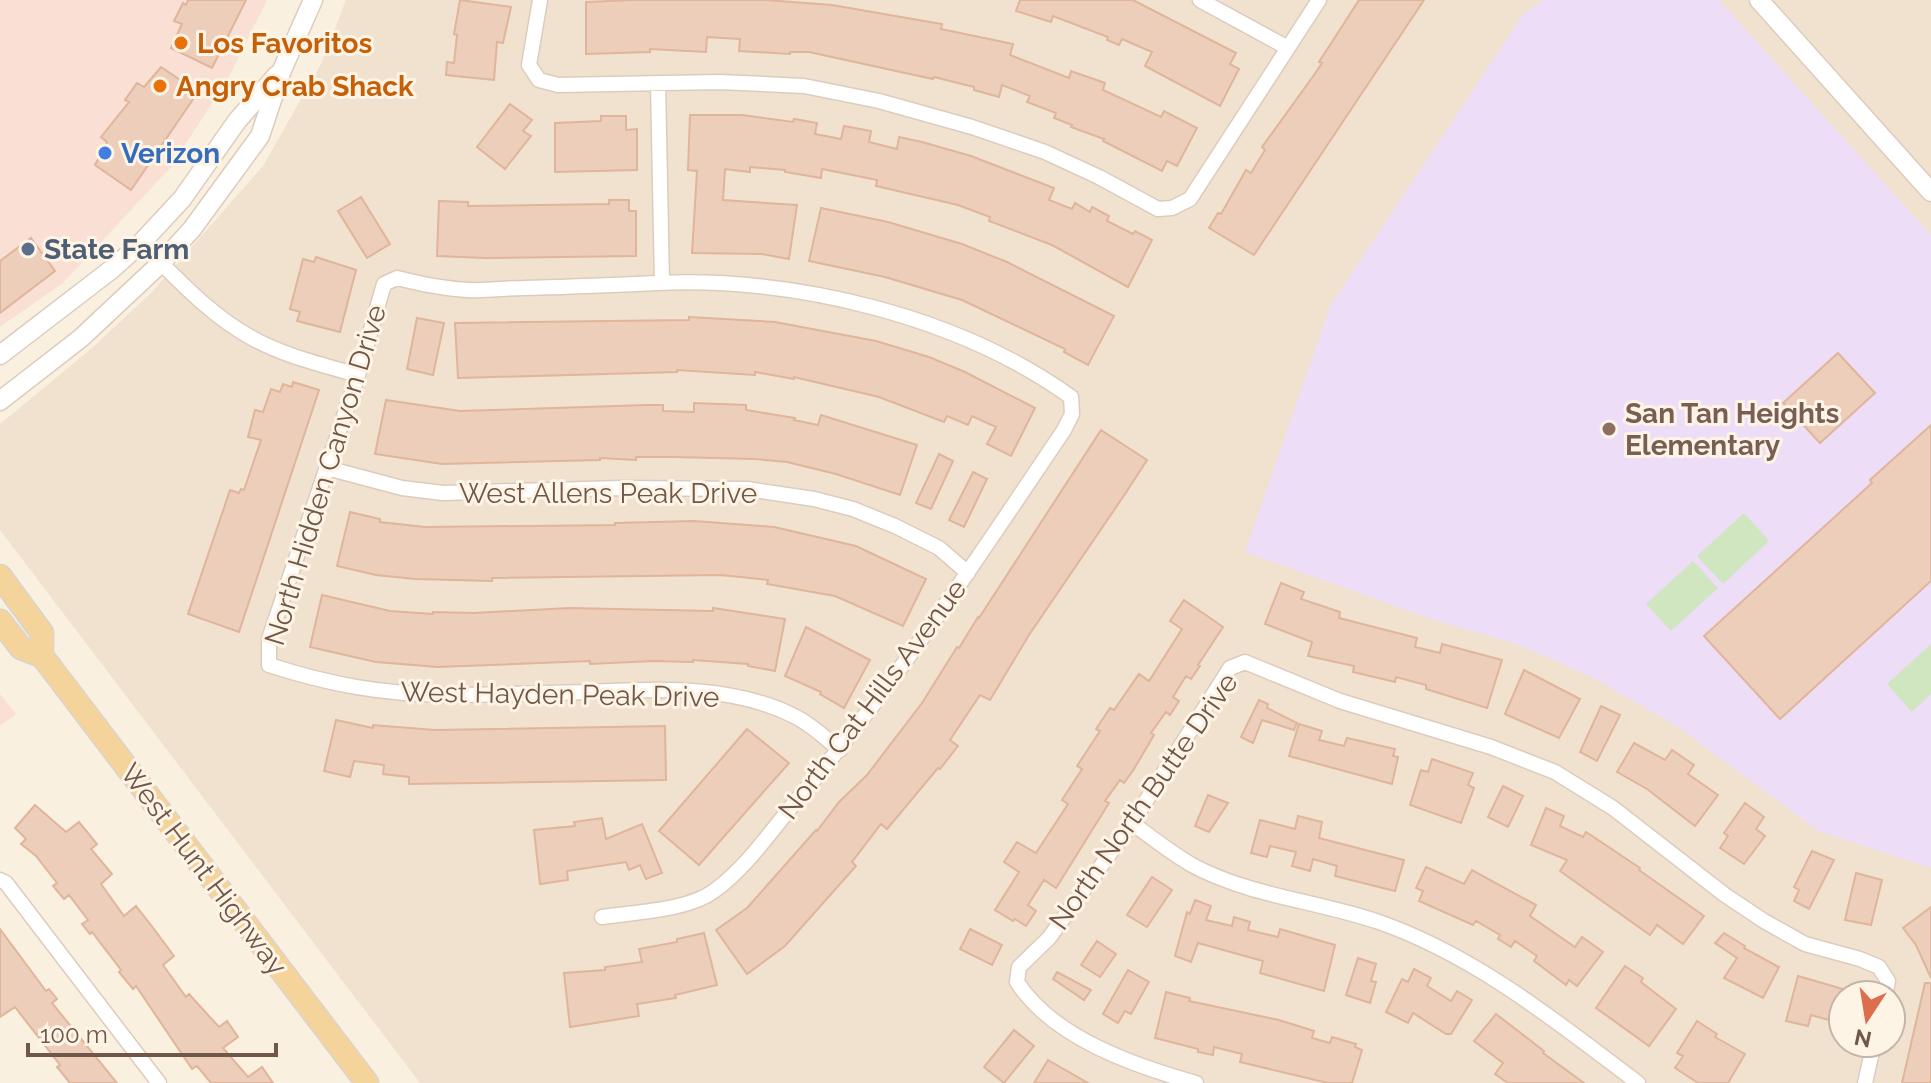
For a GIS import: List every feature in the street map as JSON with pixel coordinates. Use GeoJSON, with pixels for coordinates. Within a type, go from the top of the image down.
{"type":"FeatureCollection","features":[{"type":"Feature","properties":{"kind":"main road","name":"West Hunt Highway"},"geometry":{"type":"LineString","coordinates":[[0,576],[42,633],[42,656]]}},
{"type":"Feature","properties":{"kind":"main road","name":"West Hunt Highway"},"geometry":{"type":"LineString","coordinates":[[0,621],[21,648],[42,656],[367,1083]]}},
{"type":"Feature","properties":{"kind":"street"},"geometry":{"type":"LineString","coordinates":[[0,401],[81,338],[161,263],[192,229],[260,136],[282,70],[313,0]]}},
{"type":"Feature","properties":{"kind":"street"},"geometry":{"type":"LineString","coordinates":[[540,0],[529,65],[539,80],[558,85],[720,82],[804,86],[879,101],[972,127],[1045,152],[1158,209],[1172,208],[1190,199],[1319,0]]}},
{"type":"Feature","properties":{"kind":"street"},"geometry":{"type":"LineString","coordinates":[[1200,0],[1288,48]]}},
{"type":"Feature","properties":{"kind":"street"},"geometry":{"type":"LineString","coordinates":[[1759,0],[1931,192]]}},
{"type":"Feature","properties":{"kind":"street"},"geometry":{"type":"LineString","coordinates":[[0,355],[141,243],[182,199],[237,121],[282,70]]}},
{"type":"Feature","properties":{"kind":"street"},"geometry":{"type":"LineString","coordinates":[[658,83],[662,283]]}},
{"type":"Feature","properties":{"kind":"street"},"geometry":{"type":"LineString","coordinates":[[161,263],[215,314],[253,339],[298,357],[358,375]]}},
{"type":"Feature","properties":{"kind":"street","name":"North Hidden Canyon Drive"},"geometry":{"type":"LineString","coordinates":[[269,665],[269,639],[358,375],[384,284],[397,278],[432,287],[470,290],[662,283]]}},
{"type":"Feature","properties":{"kind":"street","name":"North Cat Hills Avenue"},"geometry":{"type":"LineString","coordinates":[[602,917],[691,903],[714,891],[744,862],[840,750],[968,573],[1072,414],[1071,397],[1040,374],[953,334],[874,307],[783,288],[662,283]]}},
{"type":"Feature","properties":{"kind":"street","name":"West Allens Peak Drive"},"geometry":{"type":"LineString","coordinates":[[327,468],[402,488],[443,493],[620,488],[747,489],[814,499],[853,509],[895,526],[939,548],[968,573]]}},
{"type":"Feature","properties":{"kind":"street","name":"North North Butte Drive"},"geometry":{"type":"LineString","coordinates":[[1196,1083],[1099,1050],[1027,998],[1017,982],[1019,967],[1049,938],[1132,823],[1230,668],[1245,662],[1264,667],[1287,681],[1340,701],[1491,747],[1555,772],[1613,808],[1725,895],[1764,921],[1805,944],[1879,967],[1887,979]]}},
{"type":"Feature","properties":{"kind":"street","name":"West Hayden Peak Drive"},"geometry":{"type":"LineString","coordinates":[[269,665],[323,683],[384,692],[445,695],[624,690],[706,692],[749,699],[798,717],[840,750]]}},
{"type":"Feature","properties":{"kind":"street"},"geometry":{"type":"LineString","coordinates":[[1132,823],[1192,865],[1235,883],[1379,922],[1439,948],[1504,984],[1638,1083]]}},
{"type":"Feature","properties":{"kind":"street"},"geometry":{"type":"LineString","coordinates":[[0,880],[6,883],[159,1083]]}},
{"type":"Feature","properties":{"kind":"street"},"geometry":{"type":"LineString","coordinates":[[1865,1083],[1870,1059]]}},
{"type":"Feature","properties":{"kind":"shaded area"},"geometry":{"type":"Polygon","coordinates":[[[0,0],[267,0],[228,79],[170,168],[63,283],[0,327],[0,0]]]}},
{"type":"Feature","properties":{"kind":"shaded area"},"geometry":{"type":"Polygon","coordinates":[[[346,0],[1931,0],[1931,1083],[420,1083],[0,530],[0,424],[92,348],[152,292],[263,166],[322,62],[346,0]]]}},
{"type":"Feature","properties":{"kind":"shaded area","name":"San Tan Heights Elementary"},"geometry":{"type":"Polygon","coordinates":[[[1543,0],[1719,0],[1931,235],[1931,868],[1818,831],[1678,727],[1599,681],[1558,662],[1516,644],[1431,619],[1245,552],[1330,306],[1524,13],[1543,0]]]}},
{"type":"Feature","properties":{"kind":"shaded area"},"geometry":{"type":"Polygon","coordinates":[[[0,694],[16,714],[0,726],[0,694]]]}},
{"type":"Feature","properties":{"kind":"green space"},"geometry":{"type":"Polygon","coordinates":[[[1744,513],[1769,541],[1723,584],[1697,556],[1744,513]]]}},
{"type":"Feature","properties":{"kind":"green space"},"geometry":{"type":"Polygon","coordinates":[[[1693,561],[1718,588],[1671,631],[1646,604],[1693,561]]]}},
{"type":"Feature","properties":{"kind":"green space"},"geometry":{"type":"Polygon","coordinates":[[[1931,644],[1931,694],[1912,712],[1887,684],[1931,644]]]}},
{"type":"Feature","properties":{"kind":"building"},"geometry":{"type":"Polygon","coordinates":[[[188,0],[246,0],[212,68],[171,48],[182,24],[174,21],[183,3],[186,5],[188,0]]]}},
{"type":"Feature","properties":{"kind":"building"},"geometry":{"type":"Polygon","coordinates":[[[460,0],[511,7],[503,43],[497,42],[494,80],[446,75],[447,62],[454,63],[457,35],[454,34],[460,0]]]}},
{"type":"Feature","properties":{"kind":"building"},"geometry":{"type":"Polygon","coordinates":[[[766,0],[832,5],[942,24],[941,29],[1013,44],[1010,55],[1069,78],[1071,71],[1105,83],[1103,90],[1161,117],[1164,111],[1197,128],[1177,166],[1167,161],[1162,171],[1104,139],[1054,118],[1056,113],[1027,102],[1030,96],[1002,85],[999,97],[934,77],[809,52],[739,51],[740,39],[707,37],[706,52],[650,49],[650,52],[586,54],[586,2],[766,0]]]}},
{"type":"Feature","properties":{"kind":"building"},"geometry":{"type":"Polygon","coordinates":[[[1020,0],[1133,0],[1236,53],[1230,64],[1239,69],[1220,106],[1145,66],[1152,52],[1122,39],[1119,45],[1107,40],[1108,37],[1053,16],[1051,22],[1016,11],[1020,0]]]}},
{"type":"Feature","properties":{"kind":"building"},"geometry":{"type":"Polygon","coordinates":[[[1359,0],[1424,0],[1254,255],[1209,228],[1218,213],[1221,214],[1246,170],[1251,173],[1265,150],[1262,147],[1322,63],[1319,62],[1359,0]]]}},
{"type":"Feature","properties":{"kind":"building"},"geometry":{"type":"Polygon","coordinates":[[[161,67],[198,92],[131,190],[95,165],[107,142],[101,137],[129,102],[125,100],[137,83],[144,87],[161,67]]]}},
{"type":"Feature","properties":{"kind":"building"},"geometry":{"type":"Polygon","coordinates":[[[510,104],[532,120],[523,131],[531,136],[505,169],[477,147],[510,104]]]}},
{"type":"Feature","properties":{"kind":"building"},"geometry":{"type":"Polygon","coordinates":[[[690,115],[742,115],[793,122],[794,119],[817,123],[815,134],[841,139],[844,126],[871,131],[869,142],[897,149],[899,137],[922,142],[971,156],[1054,188],[1049,200],[1072,209],[1075,203],[1090,212],[1092,207],[1109,216],[1107,221],[1152,240],[1128,287],[1052,245],[989,221],[990,217],[958,205],[876,186],[877,180],[822,169],[821,178],[750,167],[750,172],[725,169],[723,200],[797,205],[789,259],[762,254],[692,253],[697,171],[688,170],[690,115]]]}},
{"type":"Feature","properties":{"kind":"building"},"geometry":{"type":"Polygon","coordinates":[[[601,116],[626,116],[626,130],[637,129],[637,170],[555,172],[555,123],[601,121],[601,116]]]}},
{"type":"Feature","properties":{"kind":"building"},"geometry":{"type":"Polygon","coordinates":[[[361,197],[390,244],[367,258],[338,211],[361,197]]]}},
{"type":"Feature","properties":{"kind":"building"},"geometry":{"type":"Polygon","coordinates":[[[609,200],[629,200],[629,211],[636,211],[636,256],[437,256],[439,201],[468,202],[468,206],[609,204],[609,200]]]}},
{"type":"Feature","properties":{"kind":"building"},"geometry":{"type":"Polygon","coordinates":[[[821,208],[888,222],[962,244],[1007,262],[1114,316],[1088,365],[1064,352],[1065,349],[962,300],[885,277],[809,261],[821,208]]]}},
{"type":"Feature","properties":{"kind":"building"},"geometry":{"type":"Polygon","coordinates":[[[31,238],[55,271],[0,313],[0,261],[31,238]]]}},
{"type":"Feature","properties":{"kind":"building"},"geometry":{"type":"Polygon","coordinates":[[[316,257],[356,270],[340,332],[297,321],[300,312],[290,309],[303,259],[314,262],[316,257]]]}},
{"type":"Feature","properties":{"kind":"building"},"geometry":{"type":"Polygon","coordinates":[[[689,317],[775,322],[876,341],[965,372],[1035,408],[1011,456],[987,444],[996,427],[972,416],[968,425],[947,416],[944,422],[879,397],[794,377],[755,372],[755,375],[677,370],[458,378],[455,323],[689,320],[689,317]]]}},
{"type":"Feature","properties":{"kind":"building"},"geometry":{"type":"Polygon","coordinates":[[[417,318],[444,323],[433,375],[407,369],[417,318]]]}},
{"type":"Feature","properties":{"kind":"building"},"geometry":{"type":"Polygon","coordinates":[[[1838,353],[1875,393],[1820,443],[1783,403],[1838,353]]]}},
{"type":"Feature","properties":{"kind":"building"},"geometry":{"type":"Polygon","coordinates":[[[293,382],[319,390],[239,632],[188,614],[230,490],[239,493],[241,489],[244,490],[261,440],[248,437],[255,410],[263,412],[271,389],[280,392],[283,384],[292,387],[293,382]]]}},
{"type":"Feature","properties":{"kind":"building"},"geometry":{"type":"Polygon","coordinates":[[[386,400],[460,411],[663,405],[663,411],[694,412],[694,403],[746,405],[746,410],[818,425],[821,415],[917,445],[900,495],[836,474],[787,462],[755,459],[636,457],[636,460],[600,458],[442,464],[375,454],[386,400]]]}},
{"type":"Feature","properties":{"kind":"building"},"geometry":{"type":"Polygon","coordinates":[[[1931,425],[1931,581],[1780,719],[1704,636],[1931,425]]]}},
{"type":"Feature","properties":{"kind":"building"},"geometry":{"type":"Polygon","coordinates":[[[1101,430],[1147,460],[1127,491],[1029,635],[990,700],[980,695],[950,740],[958,746],[940,769],[887,829],[881,824],[852,862],[856,866],[785,946],[747,974],[716,930],[747,908],[839,802],[867,775],[922,703],[1101,430]]]}},
{"type":"Feature","properties":{"kind":"building"},"geometry":{"type":"Polygon","coordinates":[[[939,454],[953,461],[931,509],[916,503],[939,454]]]}},
{"type":"Feature","properties":{"kind":"building"},"geometry":{"type":"Polygon","coordinates":[[[973,472],[987,479],[964,527],[949,520],[973,472]]]}},
{"type":"Feature","properties":{"kind":"building"},"geometry":{"type":"Polygon","coordinates":[[[350,512],[380,519],[380,522],[425,527],[694,521],[774,527],[856,546],[926,579],[903,626],[835,596],[767,584],[768,580],[721,575],[492,578],[492,581],[376,575],[337,566],[350,512]]]}},
{"type":"Feature","properties":{"kind":"building"},"geometry":{"type":"Polygon","coordinates":[[[1281,583],[1304,592],[1301,599],[1340,612],[1339,618],[1417,638],[1415,647],[1440,653],[1442,644],[1502,660],[1487,708],[1426,689],[1426,685],[1396,677],[1395,682],[1353,672],[1354,666],[1308,656],[1312,642],[1265,624],[1281,583]]]}},
{"type":"Feature","properties":{"kind":"building"},"geometry":{"type":"Polygon","coordinates":[[[322,595],[390,611],[433,614],[569,608],[713,611],[713,608],[785,619],[775,671],[748,664],[693,660],[438,667],[376,662],[310,647],[322,595]]]}},
{"type":"Feature","properties":{"kind":"building"},"geometry":{"type":"Polygon","coordinates":[[[1184,600],[1223,627],[1191,679],[1186,676],[1173,697],[1179,701],[1170,715],[1166,712],[1151,733],[1154,735],[1134,769],[1124,783],[1120,780],[1105,801],[1109,803],[1056,888],[1044,880],[1028,905],[1036,911],[1026,926],[1015,919],[1013,921],[995,910],[1019,872],[1004,862],[1017,842],[1036,853],[1068,804],[1062,800],[1082,769],[1077,766],[1100,731],[1096,729],[1110,708],[1114,710],[1139,674],[1149,681],[1182,629],[1170,621],[1184,600]]]}},
{"type":"Feature","properties":{"kind":"building"},"geometry":{"type":"Polygon","coordinates":[[[806,627],[870,660],[844,708],[821,692],[785,676],[806,627]]]}},
{"type":"Feature","properties":{"kind":"building"},"geometry":{"type":"Polygon","coordinates":[[[1524,670],[1580,699],[1559,738],[1505,714],[1524,670]]]}},
{"type":"Feature","properties":{"kind":"building"},"geometry":{"type":"Polygon","coordinates":[[[1259,700],[1268,704],[1267,708],[1297,723],[1294,730],[1262,720],[1253,743],[1241,737],[1259,700]]]}},
{"type":"Feature","properties":{"kind":"building"},"geometry":{"type":"Polygon","coordinates":[[[1601,706],[1620,715],[1597,761],[1580,752],[1601,706]]]}},
{"type":"Feature","properties":{"kind":"building"},"geometry":{"type":"Polygon","coordinates":[[[336,720],[373,728],[373,725],[435,730],[665,726],[666,780],[409,784],[409,777],[383,774],[384,765],[354,761],[350,777],[324,771],[336,720]]]}},
{"type":"Feature","properties":{"kind":"building"},"geometry":{"type":"Polygon","coordinates":[[[1299,724],[1322,731],[1319,740],[1344,746],[1347,738],[1395,749],[1393,756],[1398,757],[1392,784],[1289,756],[1299,724]]]}},
{"type":"Feature","properties":{"kind":"building"},"geometry":{"type":"Polygon","coordinates":[[[747,729],[789,763],[699,865],[659,831],[747,729]]]}},
{"type":"Feature","properties":{"kind":"building"},"geometry":{"type":"Polygon","coordinates":[[[1634,743],[1665,760],[1672,750],[1694,765],[1688,774],[1718,795],[1695,826],[1647,789],[1617,772],[1634,743]]]}},
{"type":"Feature","properties":{"kind":"building"},"geometry":{"type":"Polygon","coordinates":[[[1432,759],[1473,773],[1468,785],[1474,788],[1461,823],[1410,805],[1421,770],[1428,772],[1432,759]]]}},
{"type":"Feature","properties":{"kind":"building"},"geometry":{"type":"Polygon","coordinates":[[[1503,786],[1523,796],[1508,827],[1488,817],[1503,786]]]}},
{"type":"Feature","properties":{"kind":"building"},"geometry":{"type":"Polygon","coordinates":[[[1208,795],[1228,803],[1209,832],[1195,826],[1208,795]]]}},
{"type":"Feature","properties":{"kind":"building"},"geometry":{"type":"Polygon","coordinates":[[[1745,803],[1764,817],[1756,829],[1765,836],[1744,864],[1720,848],[1728,836],[1724,833],[1745,803]]]}},
{"type":"Feature","properties":{"kind":"building"},"geometry":{"type":"Polygon","coordinates":[[[35,805],[66,832],[79,822],[97,844],[91,849],[112,874],[101,884],[124,916],[136,906],[174,956],[163,965],[186,997],[189,994],[219,1027],[227,1021],[238,1037],[223,1048],[248,1077],[262,1067],[273,1083],[211,1083],[197,1066],[192,1069],[136,986],[133,989],[92,932],[90,934],[82,924],[88,920],[69,895],[64,899],[53,886],[57,883],[36,856],[21,844],[26,839],[15,828],[35,805]]]}},
{"type":"Feature","properties":{"kind":"building"},"geometry":{"type":"Polygon","coordinates":[[[1546,808],[1564,816],[1560,826],[1583,837],[1586,832],[1704,916],[1683,944],[1657,925],[1650,935],[1560,871],[1567,860],[1531,845],[1546,808]]]}},
{"type":"Feature","properties":{"kind":"building"},"geometry":{"type":"Polygon","coordinates":[[[1298,816],[1322,822],[1319,838],[1404,860],[1395,891],[1335,876],[1337,866],[1313,859],[1310,871],[1292,866],[1296,852],[1270,846],[1267,857],[1251,853],[1260,820],[1295,829],[1298,816]]]}},
{"type":"Feature","properties":{"kind":"building"},"geometry":{"type":"Polygon","coordinates":[[[602,818],[606,839],[642,824],[662,873],[646,879],[640,865],[629,870],[626,862],[567,871],[568,880],[540,884],[534,830],[575,826],[574,822],[602,818]]]}},
{"type":"Feature","properties":{"kind":"building"},"geometry":{"type":"Polygon","coordinates":[[[1812,851],[1834,860],[1809,909],[1794,901],[1799,890],[1794,887],[1812,851]]]}},
{"type":"Feature","properties":{"kind":"building"},"geometry":{"type":"Polygon","coordinates":[[[1426,867],[1464,884],[1472,870],[1536,905],[1530,916],[1575,947],[1582,937],[1603,952],[1577,986],[1569,980],[1566,985],[1534,961],[1537,956],[1515,941],[1511,947],[1498,939],[1500,935],[1476,921],[1473,925],[1419,901],[1423,891],[1416,888],[1426,867]]]}},
{"type":"Feature","properties":{"kind":"building"},"geometry":{"type":"Polygon","coordinates":[[[1856,873],[1882,880],[1871,925],[1845,920],[1856,873]]]}},
{"type":"Feature","properties":{"kind":"building"},"geometry":{"type":"Polygon","coordinates":[[[1152,877],[1172,890],[1147,927],[1127,915],[1152,877]]]}},
{"type":"Feature","properties":{"kind":"building"},"geometry":{"type":"Polygon","coordinates":[[[1195,900],[1211,906],[1206,920],[1232,926],[1234,917],[1250,922],[1248,930],[1278,937],[1280,929],[1335,945],[1324,991],[1260,973],[1263,961],[1198,943],[1191,962],[1175,956],[1187,912],[1190,914],[1195,900]]]}},
{"type":"Feature","properties":{"kind":"building"},"geometry":{"type":"Polygon","coordinates":[[[1931,907],[1931,978],[1916,945],[1903,928],[1931,907]]]}},
{"type":"Feature","properties":{"kind":"building"},"geometry":{"type":"Polygon","coordinates":[[[0,929],[46,991],[49,989],[57,999],[52,1003],[117,1083],[70,1083],[57,1067],[60,1065],[15,1007],[0,1017],[0,929]]]}},
{"type":"Feature","properties":{"kind":"building"},"geometry":{"type":"Polygon","coordinates":[[[970,929],[1002,945],[992,965],[960,949],[970,929]]]}},
{"type":"Feature","properties":{"kind":"building"},"geometry":{"type":"Polygon","coordinates":[[[704,933],[717,985],[675,995],[676,998],[637,1004],[639,1016],[570,1027],[564,973],[605,970],[605,967],[642,962],[639,949],[704,933]]]}},
{"type":"Feature","properties":{"kind":"building"},"geometry":{"type":"Polygon","coordinates":[[[1724,933],[1779,967],[1763,998],[1724,978],[1737,958],[1715,943],[1724,933]]]}},
{"type":"Feature","properties":{"kind":"building"},"geometry":{"type":"Polygon","coordinates":[[[1097,941],[1116,954],[1100,977],[1081,965],[1097,941]]]}},
{"type":"Feature","properties":{"kind":"building"},"geometry":{"type":"Polygon","coordinates":[[[1358,958],[1376,964],[1371,981],[1376,982],[1370,1003],[1346,995],[1358,958]]]}},
{"type":"Feature","properties":{"kind":"building"},"geometry":{"type":"Polygon","coordinates":[[[1625,966],[1643,978],[1641,982],[1676,1009],[1649,1046],[1596,1008],[1625,966]]]}},
{"type":"Feature","properties":{"kind":"building"},"geometry":{"type":"Polygon","coordinates":[[[1414,969],[1431,978],[1427,986],[1451,1001],[1457,991],[1472,1000],[1451,1034],[1446,1034],[1413,1013],[1408,1023],[1386,1012],[1402,979],[1408,982],[1414,969]]]}},
{"type":"Feature","properties":{"kind":"building"},"geometry":{"type":"Polygon","coordinates":[[[1128,970],[1149,982],[1131,1014],[1125,1011],[1118,1023],[1103,1014],[1128,970]]]}},
{"type":"Feature","properties":{"kind":"building"},"geometry":{"type":"Polygon","coordinates":[[[1057,972],[1091,990],[1084,1000],[1053,979],[1057,972]]]}},
{"type":"Feature","properties":{"kind":"building"},"geometry":{"type":"Polygon","coordinates":[[[1798,976],[1827,984],[1827,1020],[1811,1015],[1808,1026],[1786,1021],[1798,976]]]}},
{"type":"Feature","properties":{"kind":"building"},"geometry":{"type":"Polygon","coordinates":[[[1925,983],[1931,983],[1931,1083],[1902,1083],[1925,983]]]}},
{"type":"Feature","properties":{"kind":"building"},"geometry":{"type":"Polygon","coordinates":[[[1166,992],[1190,998],[1189,1001],[1279,1020],[1314,1031],[1312,1038],[1330,1043],[1332,1037],[1356,1044],[1355,1047],[1362,1050],[1352,1083],[1328,1083],[1240,1062],[1242,1054],[1214,1047],[1213,1055],[1155,1038],[1166,992]]]}},
{"type":"Feature","properties":{"kind":"building"},"geometry":{"type":"Polygon","coordinates":[[[1496,1014],[1584,1083],[1508,1083],[1495,1074],[1503,1063],[1474,1041],[1496,1014]]]}},
{"type":"Feature","properties":{"kind":"building"},"geometry":{"type":"Polygon","coordinates":[[[1697,1021],[1717,1034],[1715,1037],[1745,1054],[1728,1083],[1698,1083],[1675,1068],[1683,1056],[1677,1053],[1697,1021]]]}},
{"type":"Feature","properties":{"kind":"building"},"geometry":{"type":"Polygon","coordinates":[[[1014,1030],[1034,1046],[1004,1083],[984,1067],[1014,1030]]]}},
{"type":"Feature","properties":{"kind":"building"},"geometry":{"type":"Polygon","coordinates":[[[1048,1060],[1088,1083],[1034,1083],[1048,1060]]]}},
{"type":"Feature","properties":{"kind":"place","name":"Los Favoritos"},"geometry":{"type":"Point","coordinates":[181,43]}},
{"type":"Feature","properties":{"kind":"place","name":"Angry Crab Shack"},"geometry":{"type":"Point","coordinates":[160,86]}},
{"type":"Feature","properties":{"kind":"place","name":"Verizon"},"geometry":{"type":"Point","coordinates":[105,153]}},
{"type":"Feature","properties":{"kind":"place","name":"State Farm"},"geometry":{"type":"Point","coordinates":[28,249]}},
{"type":"Feature","properties":{"kind":"place","name":"San Tan Heights Elementary"},"geometry":{"type":"Point","coordinates":[1609,429]}}]}
